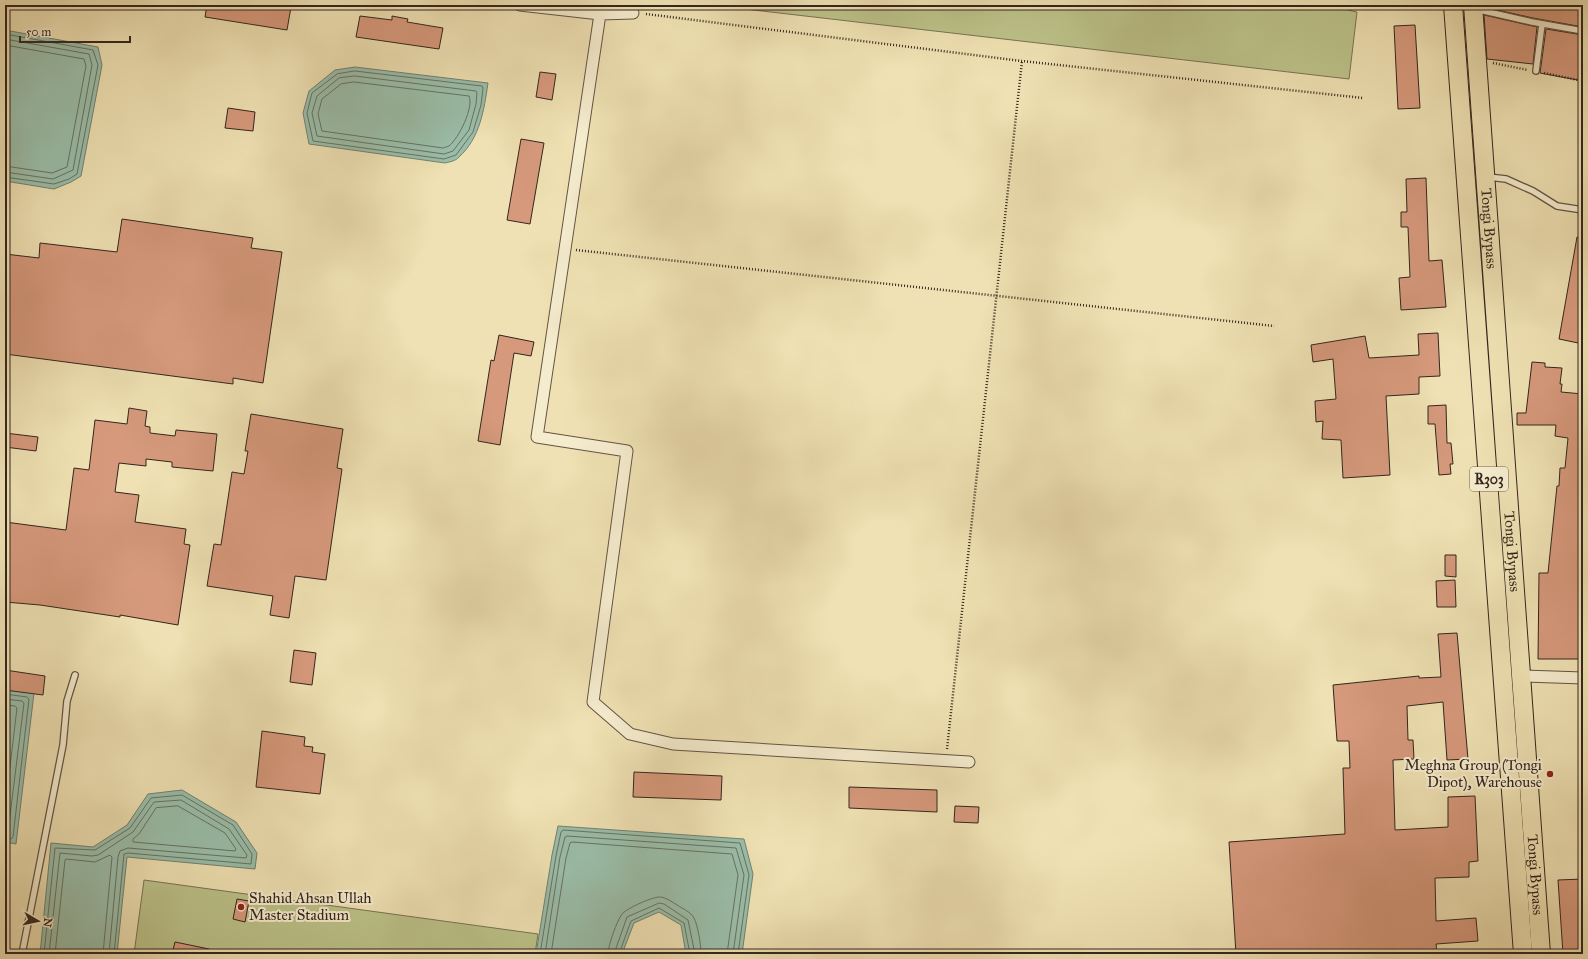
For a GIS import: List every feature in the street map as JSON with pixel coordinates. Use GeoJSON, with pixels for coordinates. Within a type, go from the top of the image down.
{"type":"FeatureCollection","features":[{"type":"Feature","properties":{"kind":"main road","name":"R303"},"geometry":{"type":"LineString","coordinates":[[1454,5],[1523,954]]}},
{"type":"Feature","properties":{"kind":"main road","name":"Tongi Bypass"},"geometry":{"type":"LineString","coordinates":[[1473,8],[1542,954]]}},
{"type":"Feature","properties":{"kind":"street"},"geometry":{"type":"LineString","coordinates":[[520,5],[600,14],[629,9]]}},
{"type":"Feature","properties":{"kind":"street"},"geometry":{"type":"LineString","coordinates":[[600,14],[537,437],[627,451],[593,702],[630,734],[673,744],[969,762]]}},
{"type":"Feature","properties":{"kind":"street"},"geometry":{"type":"LineString","coordinates":[[1522,676],[1583,678]]}},
{"type":"Feature","properties":{"kind":"lane"},"geometry":{"type":"LineString","coordinates":[[1473,8],[1484,12],[1583,31]]}},
{"type":"Feature","properties":{"kind":"lane"},"geometry":{"type":"LineString","coordinates":[[1536,71],[1542,24]]}},
{"type":"Feature","properties":{"kind":"lane"},"geometry":{"type":"LineString","coordinates":[[1485,177],[1506,179],[1557,206],[1583,210]]}},
{"type":"Feature","properties":{"kind":"lane"},"geometry":{"type":"LineString","coordinates":[[22,954],[63,745],[67,701],[75,675]]}},
{"type":"Feature","properties":{"kind":"path"},"geometry":{"type":"LineString","coordinates":[[629,9],[1022,61],[1363,98]]}},
{"type":"Feature","properties":{"kind":"path"},"geometry":{"type":"LineString","coordinates":[[947,750],[1022,61]]}},
{"type":"Feature","properties":{"kind":"path"},"geometry":{"type":"LineString","coordinates":[[565,249],[1274,326]]}},
{"type":"Feature","properties":{"kind":"green space"},"geometry":{"type":"Polygon","coordinates":[[[710,5],[1348,5],[1348,10],[1357,12],[1349,79],[710,5]]]}},
{"type":"Feature","properties":{"kind":"green space","name":"Shahid Ahsan Ullah Master Stadium"},"geometry":{"type":"Polygon","coordinates":[[[144,880],[538,934],[535,954],[134,954],[144,880]]]}},
{"type":"Feature","properties":{"kind":"water"},"geometry":{"type":"Polygon","coordinates":[[[5,30],[98,47],[102,65],[81,176],[54,189],[5,181],[5,30]]]}},
{"type":"Feature","properties":{"kind":"water"},"geometry":{"type":"Polygon","coordinates":[[[355,67],[488,83],[483,113],[472,141],[458,158],[445,163],[309,144],[303,113],[309,91],[335,70],[355,67]]]}},
{"type":"Feature","properties":{"kind":"water"},"geometry":{"type":"Polygon","coordinates":[[[5,690],[34,693],[16,844],[5,842],[5,690]]]}},
{"type":"Feature","properties":{"kind":"water"},"geometry":{"type":"Polygon","coordinates":[[[182,790],[236,822],[257,853],[255,869],[127,857],[117,954],[40,954],[51,843],[93,847],[127,825],[148,794],[182,790]]]}},
{"type":"Feature","properties":{"kind":"water"},"geometry":{"type":"Polygon","coordinates":[[[558,826],[744,839],[753,874],[742,954],[686,954],[681,925],[659,912],[634,923],[622,954],[536,954],[558,826]]]}},
{"type":"Feature","properties":{"kind":"building"},"geometry":{"type":"Polygon","coordinates":[[[207,5],[278,5],[291,7],[287,30],[205,17],[207,5]]]}},
{"type":"Feature","properties":{"kind":"building"},"geometry":{"type":"Polygon","coordinates":[[[1484,5],[1583,5],[1583,27],[1533,18],[1484,7],[1484,5]]]}},
{"type":"Feature","properties":{"kind":"building"},"geometry":{"type":"Polygon","coordinates":[[[1484,15],[1537,27],[1533,64],[1487,59],[1484,15]]]}},
{"type":"Feature","properties":{"kind":"building"},"geometry":{"type":"Polygon","coordinates":[[[360,16],[392,20],[392,16],[408,19],[407,22],[443,28],[439,49],[356,37],[360,16]]]}},
{"type":"Feature","properties":{"kind":"building"},"geometry":{"type":"Polygon","coordinates":[[[1415,25],[1420,108],[1398,109],[1394,26],[1415,25]]]}},
{"type":"Feature","properties":{"kind":"building"},"geometry":{"type":"Polygon","coordinates":[[[1546,29],[1583,35],[1583,81],[1540,73],[1546,29]]]}},
{"type":"Feature","properties":{"kind":"building"},"geometry":{"type":"Polygon","coordinates":[[[540,72],[556,74],[552,100],[536,97],[540,72]]]}},
{"type":"Feature","properties":{"kind":"building"},"geometry":{"type":"Polygon","coordinates":[[[228,108],[255,112],[253,131],[225,128],[228,108]]]}},
{"type":"Feature","properties":{"kind":"building"},"geometry":{"type":"Polygon","coordinates":[[[521,139],[544,143],[530,224],[507,220],[521,139]]]}},
{"type":"Feature","properties":{"kind":"building"},"geometry":{"type":"Polygon","coordinates":[[[1426,178],[1429,261],[1442,260],[1446,307],[1401,310],[1399,278],[1410,277],[1408,227],[1401,227],[1401,212],[1407,212],[1406,179],[1426,178]]]}},
{"type":"Feature","properties":{"kind":"building"},"geometry":{"type":"Polygon","coordinates":[[[122,219],[253,238],[251,248],[282,252],[263,383],[233,378],[233,384],[5,354],[5,254],[39,258],[40,243],[117,252],[122,219]]]}},
{"type":"Feature","properties":{"kind":"building"},"geometry":{"type":"Polygon","coordinates":[[[1577,237],[1583,238],[1583,344],[1559,339],[1577,237]]]}},
{"type":"Feature","properties":{"kind":"building"},"geometry":{"type":"Polygon","coordinates":[[[1438,333],[1440,376],[1419,377],[1419,394],[1386,396],[1390,475],[1343,478],[1341,440],[1322,439],[1323,421],[1316,422],[1315,401],[1336,399],[1333,359],[1313,362],[1311,345],[1365,336],[1369,358],[1419,355],[1418,334],[1438,333]]]}},
{"type":"Feature","properties":{"kind":"building"},"geometry":{"type":"Polygon","coordinates":[[[499,335],[534,342],[531,356],[514,353],[500,445],[478,441],[491,360],[494,361],[499,335]]]}},
{"type":"Feature","properties":{"kind":"building"},"geometry":{"type":"Polygon","coordinates":[[[1532,362],[1545,363],[1545,367],[1562,368],[1560,384],[1562,384],[1561,392],[1583,394],[1583,625],[1580,625],[1579,659],[1538,659],[1539,573],[1548,573],[1557,486],[1559,486],[1560,468],[1565,468],[1568,438],[1555,436],[1556,425],[1517,425],[1517,413],[1526,413],[1532,362]]]}},
{"type":"Feature","properties":{"kind":"building"},"geometry":{"type":"Polygon","coordinates":[[[1446,405],[1447,443],[1451,443],[1453,464],[1450,464],[1451,474],[1439,475],[1435,424],[1428,424],[1428,406],[1446,405]]]}},
{"type":"Feature","properties":{"kind":"building"},"geometry":{"type":"Polygon","coordinates":[[[129,408],[147,411],[145,426],[150,427],[150,433],[175,436],[176,430],[217,434],[213,471],[172,467],[172,462],[146,459],[146,466],[119,463],[115,492],[139,495],[135,522],[186,529],[184,544],[190,545],[178,625],[120,615],[120,617],[40,605],[5,602],[5,522],[66,530],[74,468],[89,470],[95,420],[127,424],[129,408]]]}},
{"type":"Feature","properties":{"kind":"building"},"geometry":{"type":"Polygon","coordinates":[[[251,414],[343,429],[337,468],[342,469],[326,580],[295,576],[289,618],[270,615],[273,596],[207,586],[214,544],[221,545],[232,472],[244,474],[248,451],[245,451],[251,414]]]}},
{"type":"Feature","properties":{"kind":"building"},"geometry":{"type":"Polygon","coordinates":[[[5,433],[38,437],[36,451],[5,447],[5,433]]]}},
{"type":"Feature","properties":{"kind":"building"},"geometry":{"type":"Polygon","coordinates":[[[1445,555],[1456,555],[1456,577],[1445,576],[1445,555]]]}},
{"type":"Feature","properties":{"kind":"building"},"geometry":{"type":"Polygon","coordinates":[[[1455,580],[1456,607],[1437,607],[1436,581],[1455,580]]]}},
{"type":"Feature","properties":{"kind":"building"},"geometry":{"type":"Polygon","coordinates":[[[1457,633],[1468,759],[1447,760],[1443,702],[1407,706],[1408,740],[1413,740],[1414,759],[1393,760],[1395,830],[1448,827],[1448,797],[1475,796],[1478,861],[1469,862],[1469,877],[1435,878],[1436,921],[1476,918],[1478,941],[1436,944],[1437,954],[1236,954],[1229,842],[1345,834],[1343,768],[1350,768],[1349,741],[1337,741],[1333,685],[1419,676],[1419,678],[1441,677],[1438,634],[1457,633]]]}},
{"type":"Feature","properties":{"kind":"building"},"geometry":{"type":"Polygon","coordinates":[[[294,650],[316,653],[312,685],[290,682],[294,650]]]}},
{"type":"Feature","properties":{"kind":"building"},"geometry":{"type":"Polygon","coordinates":[[[5,670],[45,676],[43,695],[5,690],[5,670]]]}},
{"type":"Feature","properties":{"kind":"building"},"geometry":{"type":"Polygon","coordinates":[[[262,731],[305,737],[304,746],[313,747],[312,752],[325,754],[320,794],[256,787],[262,731]]]}},
{"type":"Feature","properties":{"kind":"building"},"geometry":{"type":"Polygon","coordinates":[[[634,772],[722,776],[721,800],[633,797],[634,772]]]}},
{"type":"Feature","properties":{"kind":"building"},"geometry":{"type":"Polygon","coordinates":[[[849,787],[937,790],[937,812],[849,808],[849,787]]]}},
{"type":"Feature","properties":{"kind":"building"},"geometry":{"type":"Polygon","coordinates":[[[955,806],[979,807],[978,823],[954,822],[955,806]]]}},
{"type":"Feature","properties":{"kind":"building"},"geometry":{"type":"Polygon","coordinates":[[[1583,879],[1583,954],[1563,954],[1558,880],[1583,879]]]}},
{"type":"Feature","properties":{"kind":"building"},"geometry":{"type":"Polygon","coordinates":[[[237,899],[249,901],[245,922],[233,919],[237,899]]]}},
{"type":"Feature","properties":{"kind":"building"},"geometry":{"type":"Polygon","coordinates":[[[175,942],[209,949],[208,954],[172,954],[175,942]]]}},
{"type":"Feature","properties":{"kind":"place","name":"Meghna Group (Tongi Dipot), Warehouse"},"geometry":{"type":"Point","coordinates":[1550,774]}},
{"type":"Feature","properties":{"kind":"place","name":"Shahid Ahsan Ullah Master Stadium"},"geometry":{"type":"Point","coordinates":[241,907]}}]}
